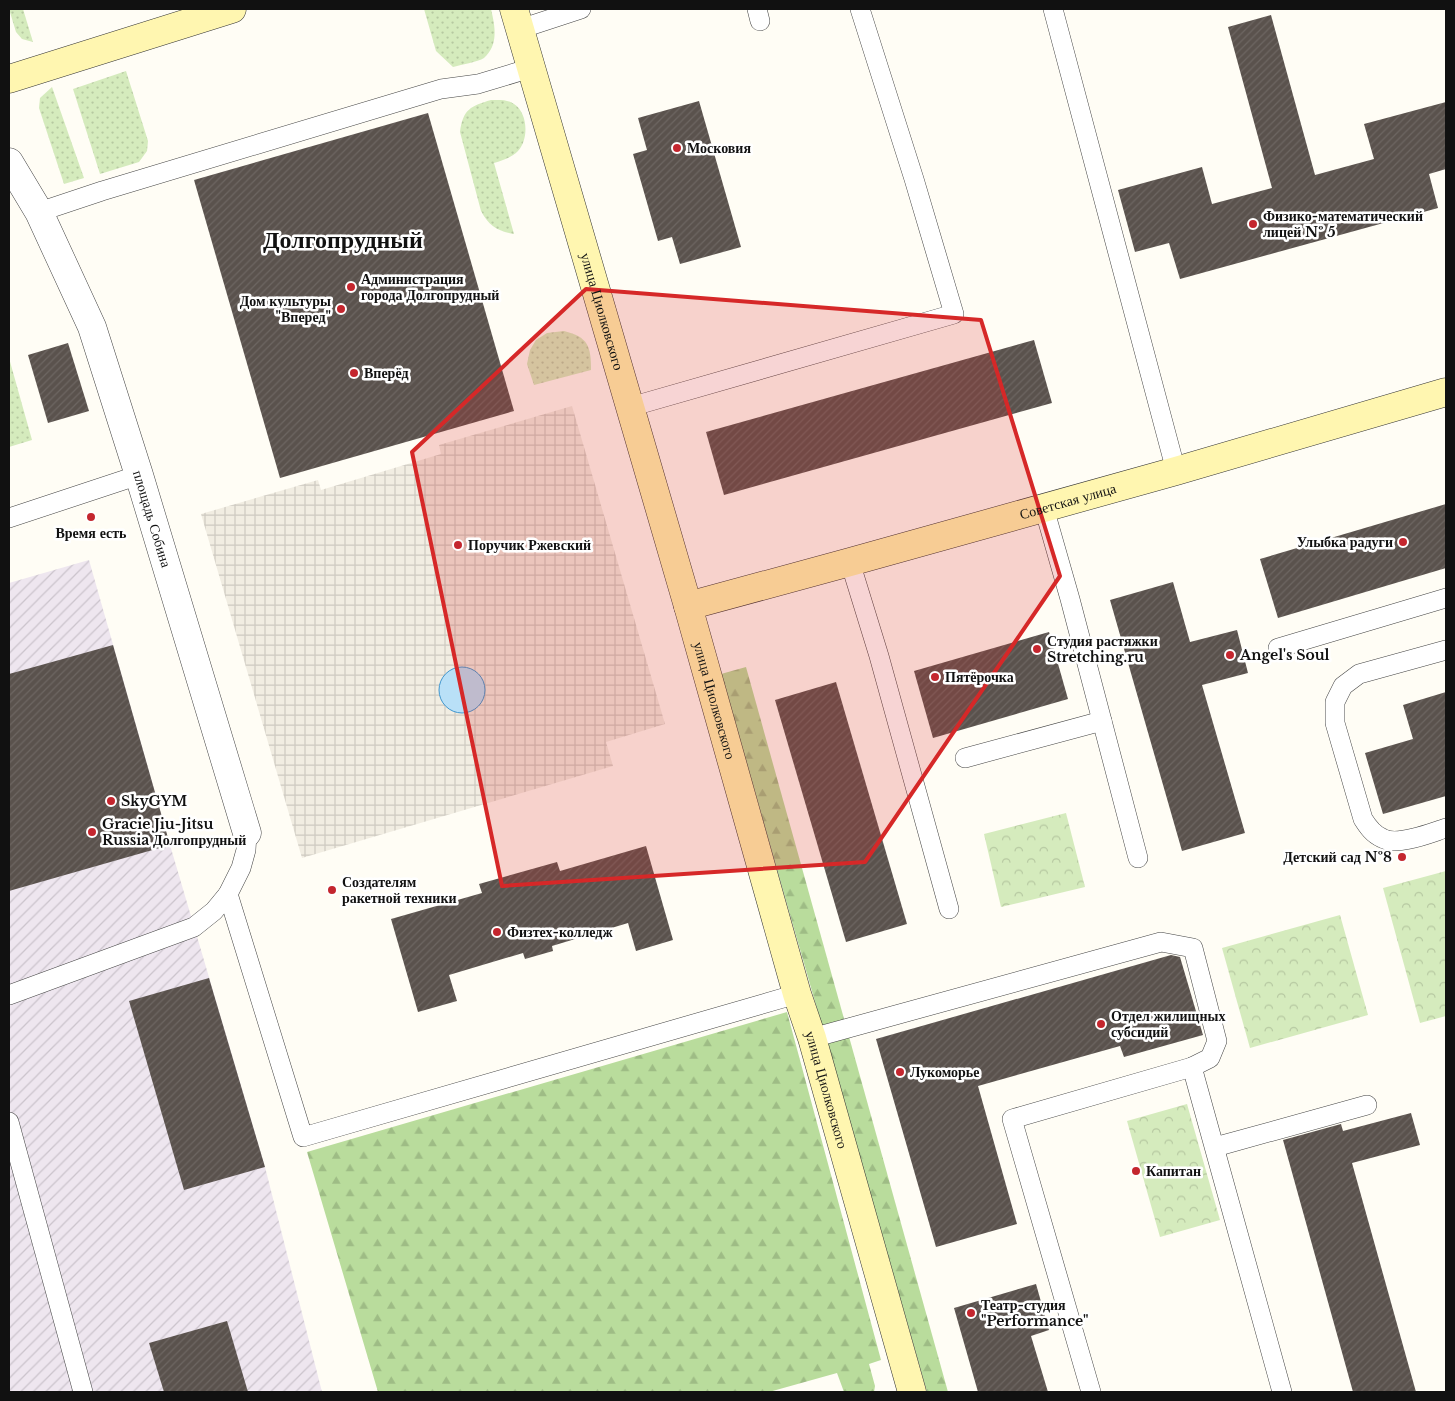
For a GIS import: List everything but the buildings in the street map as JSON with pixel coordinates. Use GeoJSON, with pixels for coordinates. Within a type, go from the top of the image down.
{"type":"FeatureCollection","features":[{"type":"Feature","properties":{"kind":"street"},"geometry":{"type":"LineString","coordinates":[[9,79],[232,9]]}},
{"type":"Feature","properties":{"kind":"street","name":"улица Циолковского"},"geometry":{"type":"LineString","coordinates":[[517,19],[688,606],[797,994],[812,1038],[912,1392]]}},
{"type":"Feature","properties":{"kind":"street","name":"площадь Собина"},"geometry":{"type":"LineString","coordinates":[[9,162],[39,212],[92,327],[247,833]]}},
{"type":"Feature","properties":{"kind":"street","name":"Советская улица"},"geometry":{"type":"LineString","coordinates":[[688,606],[1176,471],[1446,392]]}},
{"type":"Feature","properties":{"kind":"lane"},"geometry":{"type":"LineString","coordinates":[[517,19],[581,9]]}},
{"type":"Feature","properties":{"kind":"lane"},"geometry":{"type":"LineString","coordinates":[[630,408],[954,314],[914,179],[860,9]]}},
{"type":"Feature","properties":{"kind":"lane"},"geometry":{"type":"LineString","coordinates":[[1053,9],[1176,471]]}},
{"type":"Feature","properties":{"kind":"lane"},"geometry":{"type":"LineString","coordinates":[[39,212],[102,191],[164,174],[441,89],[478,84],[532,68]]}},
{"type":"Feature","properties":{"kind":"lane"},"geometry":{"type":"LineString","coordinates":[[9,518],[139,476]]}},
{"type":"Feature","properties":{"kind":"lane"},"geometry":{"type":"LineString","coordinates":[[1044,508],[1138,858]]}},
{"type":"Feature","properties":{"kind":"lane"},"geometry":{"type":"LineString","coordinates":[[850,562],[879,656],[950,909]]}},
{"type":"Feature","properties":{"kind":"lane"},"geometry":{"type":"LineString","coordinates":[[1278,648],[1446,598]]}},
{"type":"Feature","properties":{"kind":"lane"},"geometry":{"type":"LineString","coordinates":[[1446,650],[1359,674],[1343,686],[1335,702],[1336,723],[1363,818],[1371,831],[1383,840],[1398,842],[1446,828]]}},
{"type":"Feature","properties":{"kind":"lane"},"geometry":{"type":"LineString","coordinates":[[965,758],[1102,720]]}},
{"type":"Feature","properties":{"kind":"lane"},"geometry":{"type":"LineString","coordinates":[[9,995],[194,927],[214,911],[228,894],[241,868],[246,850],[247,833]]}},
{"type":"Feature","properties":{"kind":"lane"},"geometry":{"type":"LineString","coordinates":[[228,894],[303,1137],[797,994]]}},
{"type":"Feature","properties":{"kind":"lane"},"geometry":{"type":"LineString","coordinates":[[812,1038],[1161,942],[1193,948],[1217,1042],[1210,1058],[1192,1067],[1012,1119],[1091,1392]]}},
{"type":"Feature","properties":{"kind":"lane"},"geometry":{"type":"LineString","coordinates":[[1192,1067],[1282,1392]]}},
{"type":"Feature","properties":{"kind":"lane"},"geometry":{"type":"LineString","coordinates":[[1215,1147],[1368,1105]]}},
{"type":"Feature","properties":{"kind":"lane"},"geometry":{"type":"LineString","coordinates":[[9,1122],[83,1392]]}},
{"type":"Feature","properties":{"kind":"highlighted area"},"geometry":{"type":"Polygon","coordinates":[[[586,289],[981,320],[1060,576],[865,862],[502,886],[412,452],[586,289]]]}},
{"type":"Feature","properties":{"kind":"shaded area"},"geometry":{"type":"Polygon","coordinates":[[[572,406],[665,724],[606,742],[613,766],[302,858],[201,514],[318,480],[321,490],[441,454],[439,445],[572,406]]]}},
{"type":"Feature","properties":{"kind":"shaded area"},"geometry":{"type":"Polygon","coordinates":[[[89,560],[170,845],[265,1167],[322,1392],[9,1392],[9,583],[89,560]]]}},
{"type":"Feature","properties":{"kind":"green space"},"geometry":{"type":"Polygon","coordinates":[[[9,9],[23,9],[33,42],[22,39],[16,32],[9,9]]]}},
{"type":"Feature","properties":{"kind":"green space"},"geometry":{"type":"Polygon","coordinates":[[[424,9],[491,9],[495,35],[489,53],[484,58],[453,67],[436,51],[424,9]]]}},
{"type":"Feature","properties":{"kind":"green space"},"geometry":{"type":"Polygon","coordinates":[[[126,71],[148,141],[147,151],[139,162],[100,174],[73,89],[126,71]]]}},
{"type":"Feature","properties":{"kind":"green space"},"geometry":{"type":"Polygon","coordinates":[[[52,87],[84,178],[64,184],[39,108],[40,98],[52,87]]]}},
{"type":"Feature","properties":{"kind":"green space"},"geometry":{"type":"Polygon","coordinates":[[[491,100],[511,102],[519,108],[524,120],[525,133],[522,146],[510,157],[494,163],[514,234],[494,227],[481,211],[460,132],[466,113],[478,104],[491,100]]]}},
{"type":"Feature","properties":{"kind":"green space"},"geometry":{"type":"Polygon","coordinates":[[[564,331],[578,336],[586,344],[589,349],[591,370],[534,385],[527,364],[530,350],[536,340],[547,333],[564,331]]]}},
{"type":"Feature","properties":{"kind":"green space"},"geometry":{"type":"Polygon","coordinates":[[[9,358],[32,440],[9,447],[9,358]]]}},
{"type":"Feature","properties":{"kind":"green space"},"geometry":{"type":"Polygon","coordinates":[[[746,667],[948,1392],[927,1392],[721,674],[746,667]]]}},
{"type":"Feature","properties":{"kind":"green space"},"geometry":{"type":"Polygon","coordinates":[[[1066,813],[1085,887],[1001,907],[984,834],[1066,813]]]}},
{"type":"Feature","properties":{"kind":"green space"},"geometry":{"type":"Polygon","coordinates":[[[1446,871],[1446,1016],[1420,1023],[1383,888],[1446,871]]]}},
{"type":"Feature","properties":{"kind":"green space"},"geometry":{"type":"Polygon","coordinates":[[[1340,915],[1368,1015],[1250,1048],[1222,948],[1340,915]]]}},
{"type":"Feature","properties":{"kind":"green space"},"geometry":{"type":"Polygon","coordinates":[[[787,1012],[881,1360],[869,1364],[875,1386],[874,1392],[844,1392],[837,1373],[769,1392],[378,1392],[307,1152],[787,1012]]]}},
{"type":"Feature","properties":{"kind":"green space"},"geometry":{"type":"Polygon","coordinates":[[[1187,1104],[1220,1220],[1160,1237],[1127,1121],[1187,1104]]]}},
{"type":"Feature","properties":{"kind":"water"},"geometry":{"type":"Polygon","coordinates":[[[458,667],[466,667],[475,671],[481,677],[485,690],[481,703],[475,709],[466,713],[458,713],[449,709],[443,703],[439,694],[439,686],[443,677],[449,671],[458,667]]]}},
{"type":"Feature","properties":{"kind":"place","name":"Московия"},"geometry":{"type":"Point","coordinates":[677,148]}},
{"type":"Feature","properties":{"kind":"place","name":"Физико-математический лицей № 5"},"geometry":{"type":"Point","coordinates":[1253,224]}},
{"type":"Feature","properties":{"kind":"place","name":"Администрация города Долгопрудный"},"geometry":{"type":"Point","coordinates":[351,287]}},
{"type":"Feature","properties":{"kind":"place","name":"Дом культуры \"Вперед\""},"geometry":{"type":"Point","coordinates":[341,309]}},
{"type":"Feature","properties":{"kind":"place","name":"Вперёд"},"geometry":{"type":"Point","coordinates":[354,373]}},
{"type":"Feature","properties":{"kind":"place","name":"Время есть"},"geometry":{"type":"Point","coordinates":[91,517]}},
{"type":"Feature","properties":{"kind":"place","name":"Улыбка радуги"},"geometry":{"type":"Point","coordinates":[1403,542]}},
{"type":"Feature","properties":{"kind":"place","name":"Поручик Ржевский"},"geometry":{"type":"Point","coordinates":[458,545]}},
{"type":"Feature","properties":{"kind":"place","name":"Студия растяжки Stretching.ru"},"geometry":{"type":"Point","coordinates":[1037,649]}},
{"type":"Feature","properties":{"kind":"place","name":"Angel's Soul"},"geometry":{"type":"Point","coordinates":[1230,655]}},
{"type":"Feature","properties":{"kind":"place","name":"Пятёрочка"},"geometry":{"type":"Point","coordinates":[935,677]}},
{"type":"Feature","properties":{"kind":"place","name":"SkyGYM"},"geometry":{"type":"Point","coordinates":[111,801]}},
{"type":"Feature","properties":{"kind":"place","name":"Gracie Jiu-Jitsu Russia Долгопрудный"},"geometry":{"type":"Point","coordinates":[92,832]}},
{"type":"Feature","properties":{"kind":"place","name":"Детский сад №8"},"geometry":{"type":"Point","coordinates":[1402,857]}},
{"type":"Feature","properties":{"kind":"place","name":"Создателям ракетной техники"},"geometry":{"type":"Point","coordinates":[332,890]}},
{"type":"Feature","properties":{"kind":"place","name":"Физтех-колледж"},"geometry":{"type":"Point","coordinates":[497,932]}},
{"type":"Feature","properties":{"kind":"place","name":"Отдел жилищных субсидий"},"geometry":{"type":"Point","coordinates":[1101,1024]}},
{"type":"Feature","properties":{"kind":"place","name":"Лукоморье"},"geometry":{"type":"Point","coordinates":[900,1072]}},
{"type":"Feature","properties":{"kind":"place","name":"Капитан"},"geometry":{"type":"Point","coordinates":[1136,1171]}},
{"type":"Feature","properties":{"kind":"place","name":"Театр-студия \"Performance\""},"geometry":{"type":"Point","coordinates":[971,1313]}},
{"type":"Feature","properties":{"kind":"district","name":"Долгопрудный"},"geometry":{"type":"Point","coordinates":[343,240]}}]}
